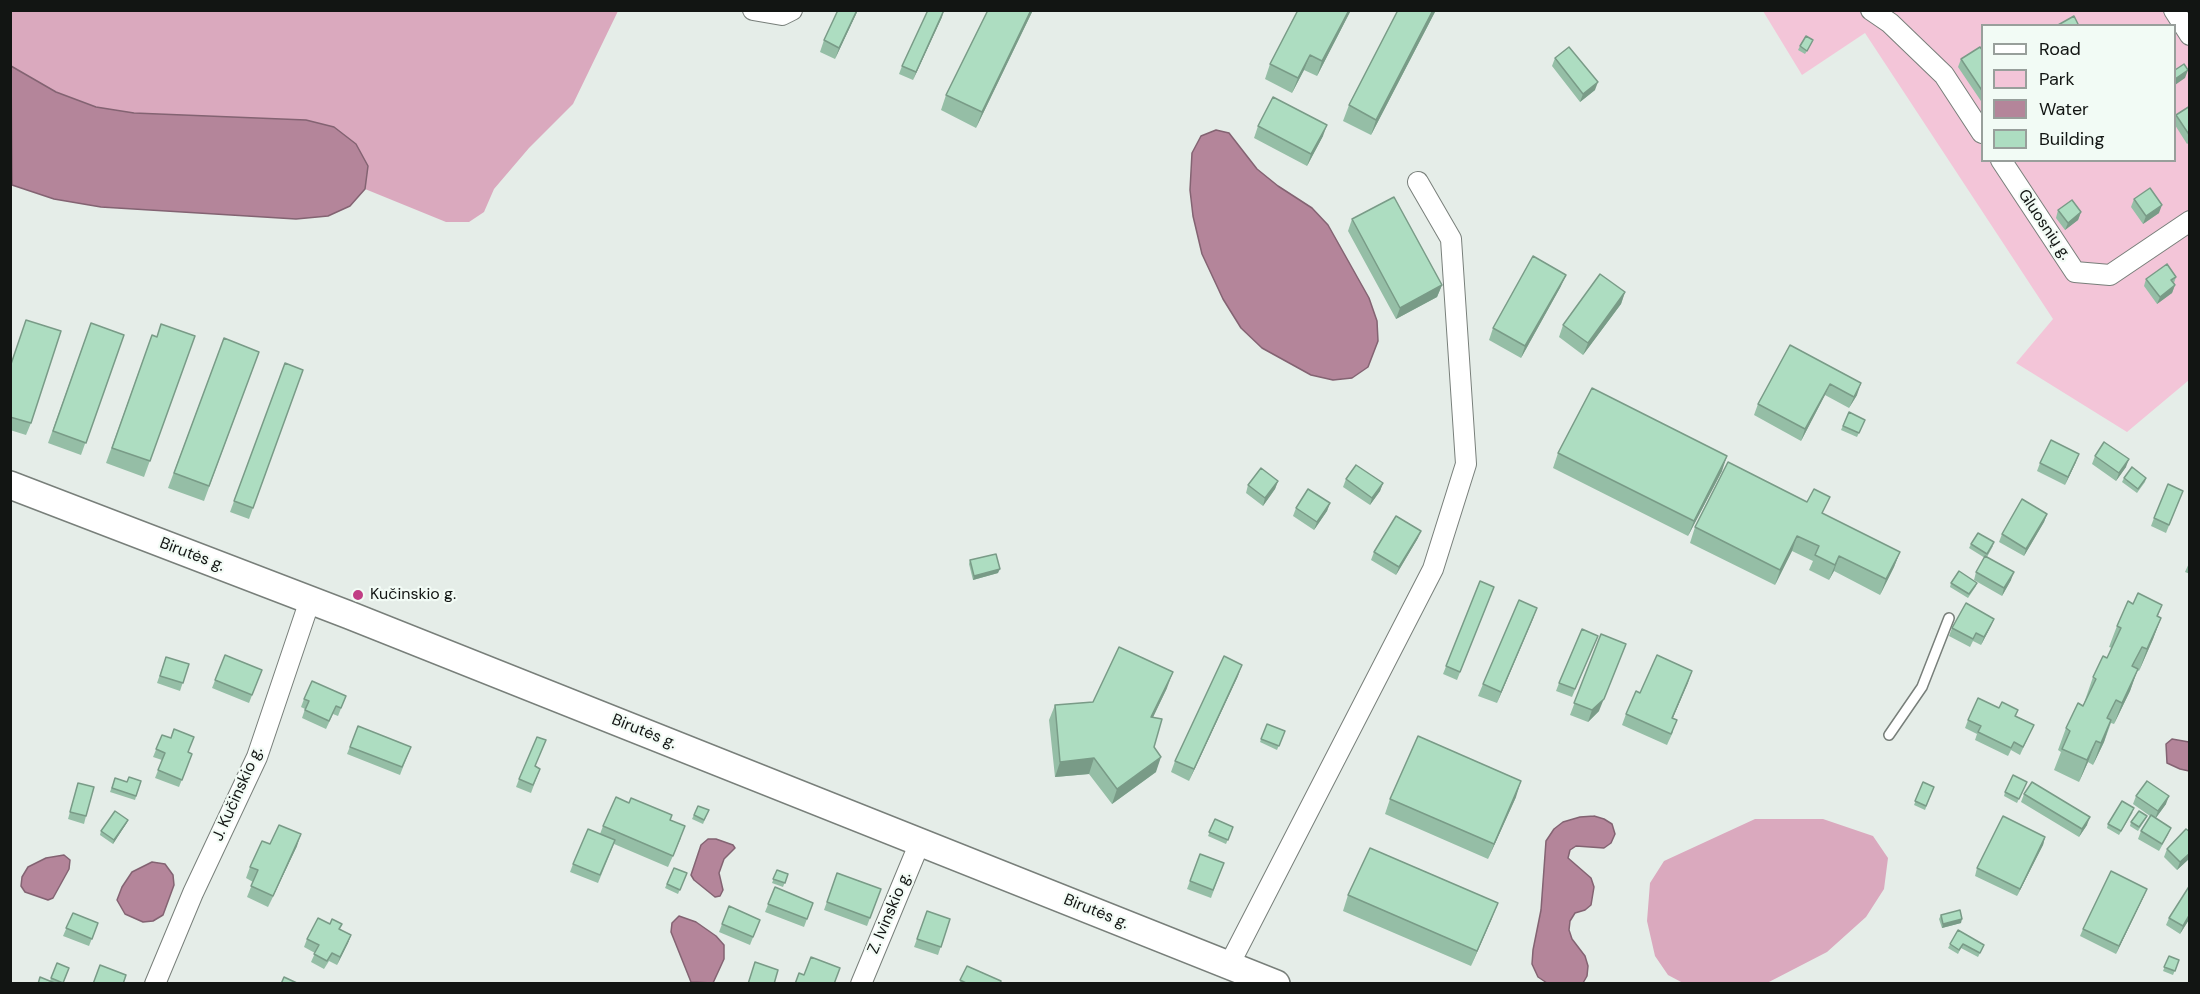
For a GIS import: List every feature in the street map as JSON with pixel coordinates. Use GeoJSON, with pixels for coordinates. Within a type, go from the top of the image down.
{"type":"FeatureCollection","features":[{"type":"Feature","properties":{"kind":"main road","name":"Birutės g."},"geometry":{"type":"LineString","coordinates":[[10,485],[310,600],[1276,984]]}},
{"type":"Feature","properties":{"kind":"street"},"geometry":{"type":"LineString","coordinates":[[753,10],[782,15],[792,10]]}},
{"type":"Feature","properties":{"kind":"street"},"geometry":{"type":"LineString","coordinates":[[1871,10],[1890,23],[1944,75],[1981,130]]}},
{"type":"Feature","properties":{"kind":"street"},"geometry":{"type":"LineString","coordinates":[[2174,10],[2190,35]]}},
{"type":"Feature","properties":{"kind":"street","name":"Gluosnių g."},"geometry":{"type":"LineString","coordinates":[[2002,162],[2075,272],[2110,275],[2190,221]]}},
{"type":"Feature","properties":{"kind":"street"},"geometry":{"type":"LineString","coordinates":[[1229,965],[1432,569],[1466,464],[1451,239],[1418,182]]}},
{"type":"Feature","properties":{"kind":"street","name":"J. Kučinskio g."},"geometry":{"type":"LineString","coordinates":[[155,984],[193,893],[257,757],[310,600]]}},
{"type":"Feature","properties":{"kind":"street","name":"Z. Ivinskio g."},"geometry":{"type":"LineString","coordinates":[[861,984],[920,842]]}},
{"type":"Feature","properties":{"kind":"lane"},"geometry":{"type":"LineString","coordinates":[[1889,735],[1922,687],[1949,618]]}},
{"type":"Feature","properties":{"kind":"green space"},"geometry":{"type":"Polygon","coordinates":[[[1763,11],[2189,11],[2189,380],[2127,432],[2016,363],[2053,319],[1865,33],[1802,75],[1763,11]]]}},
{"type":"Feature","properties":{"kind":"shaded area"},"geometry":{"type":"Polygon","coordinates":[[[11,11],[618,11],[573,104],[529,148],[494,189],[484,212],[469,222],[446,222],[365,189],[368,166],[134,113],[96,107],[56,92],[11,66],[11,11]]]}},
{"type":"Feature","properties":{"kind":"shaded area"},"geometry":{"type":"Polygon","coordinates":[[[1755,819],[1823,819],[1873,836],[1888,858],[1884,889],[1866,917],[1827,952],[1767,983],[1683,983],[1668,975],[1655,956],[1647,921],[1650,883],[1664,861],[1755,819]]]}},
{"type":"Feature","properties":{"kind":"water"},"geometry":{"type":"Polygon","coordinates":[[[11,66],[56,92],[96,107],[134,113],[306,120],[334,127],[356,144],[368,166],[365,189],[350,206],[328,216],[296,219],[101,207],[54,199],[12,185],[11,66]]]}},
{"type":"Feature","properties":{"kind":"water"},"geometry":{"type":"Polygon","coordinates":[[[1216,130],[1229,133],[1257,169],[1312,208],[1328,225],[1369,298],[1377,321],[1378,341],[1368,367],[1352,378],[1333,380],[1311,375],[1262,348],[1241,328],[1223,299],[1202,254],[1193,216],[1190,190],[1192,153],[1201,136],[1216,130]]]}},
{"type":"Feature","properties":{"kind":"water"},"geometry":{"type":"Polygon","coordinates":[[[2172,739],[2189,742],[2189,771],[2167,763],[2166,744],[2172,739]]]}},
{"type":"Feature","properties":{"kind":"water"},"geometry":{"type":"Polygon","coordinates":[[[1594,816],[1612,824],[1615,834],[1611,843],[1604,848],[1576,846],[1570,850],[1568,858],[1591,878],[1594,887],[1591,905],[1575,913],[1570,921],[1569,930],[1572,939],[1585,956],[1588,966],[1587,976],[1583,983],[1547,983],[1538,977],[1532,964],[1541,910],[1546,841],[1554,829],[1563,822],[1594,816]]]}},
{"type":"Feature","properties":{"kind":"water"},"geometry":{"type":"Polygon","coordinates":[[[708,839],[716,839],[733,845],[735,848],[724,859],[719,873],[723,890],[720,896],[715,897],[691,875],[701,845],[708,839]]]}},
{"type":"Feature","properties":{"kind":"water"},"geometry":{"type":"Polygon","coordinates":[[[64,855],[70,860],[69,869],[53,898],[48,900],[25,892],[21,886],[22,877],[28,867],[46,858],[64,855]]]}},
{"type":"Feature","properties":{"kind":"water"},"geometry":{"type":"Polygon","coordinates":[[[152,862],[165,864],[173,875],[174,885],[163,915],[153,921],[143,922],[125,914],[117,900],[132,872],[152,862]]]}},
{"type":"Feature","properties":{"kind":"water"},"geometry":{"type":"Polygon","coordinates":[[[679,916],[696,922],[716,936],[724,945],[724,959],[713,983],[691,982],[671,932],[672,923],[679,916]]]}},
{"type":"Feature","properties":{"kind":"building"},"geometry":{"type":"Polygon","coordinates":[[[838,10],[857,10],[839,48],[824,40],[838,10]]]}},
{"type":"Feature","properties":{"kind":"building"},"geometry":{"type":"Polygon","coordinates":[[[928,10],[944,10],[916,72],[902,66],[928,10]]]}},
{"type":"Feature","properties":{"kind":"building"},"geometry":{"type":"Polygon","coordinates":[[[988,10],[1031,10],[982,112],[946,95],[988,10]]]}},
{"type":"Feature","properties":{"kind":"building"},"geometry":{"type":"Polygon","coordinates":[[[1298,10],[1349,10],[1322,61],[1310,55],[1298,78],[1270,64],[1298,10]]]}},
{"type":"Feature","properties":{"kind":"building"},"geometry":{"type":"Polygon","coordinates":[[[1398,10],[1433,10],[1376,120],[1349,105],[1398,10]]]}},
{"type":"Feature","properties":{"kind":"building"},"geometry":{"type":"Polygon","coordinates":[[[2074,16],[2078,24],[2060,24],[2074,16]]]}},
{"type":"Feature","properties":{"kind":"building"},"geometry":{"type":"Polygon","coordinates":[[[1806,36],[1813,40],[1807,51],[1800,46],[1806,36]]]}},
{"type":"Feature","properties":{"kind":"building"},"geometry":{"type":"Polygon","coordinates":[[[1569,47],[1598,82],[1583,94],[1555,58],[1569,47]]]}},
{"type":"Feature","properties":{"kind":"building"},"geometry":{"type":"Polygon","coordinates":[[[1981,48],[1981,89],[1961,59],[1981,48]]]}},
{"type":"Feature","properties":{"kind":"building"},"geometry":{"type":"Polygon","coordinates":[[[2184,64],[2188,70],[2176,78],[2176,69],[2184,64]]]}},
{"type":"Feature","properties":{"kind":"building"},"geometry":{"type":"Polygon","coordinates":[[[1273,97],[1327,125],[1311,154],[1258,126],[1273,97]]]}},
{"type":"Feature","properties":{"kind":"building"},"geometry":{"type":"Polygon","coordinates":[[[2190,106],[2190,136],[2176,115],[2190,106]]]}},
{"type":"Feature","properties":{"kind":"building"},"geometry":{"type":"Polygon","coordinates":[[[2150,188],[2162,205],[2146,216],[2134,199],[2150,188]]]}},
{"type":"Feature","properties":{"kind":"building"},"geometry":{"type":"Polygon","coordinates":[[[1394,197],[1442,285],[1400,308],[1352,219],[1394,197]]]}},
{"type":"Feature","properties":{"kind":"building"},"geometry":{"type":"Polygon","coordinates":[[[2072,200],[2081,212],[2068,223],[2058,210],[2072,200]]]}},
{"type":"Feature","properties":{"kind":"building"},"geometry":{"type":"Polygon","coordinates":[[[1533,256],[1566,275],[1525,346],[1493,328],[1533,256]]]}},
{"type":"Feature","properties":{"kind":"building"},"geometry":{"type":"Polygon","coordinates":[[[2167,264],[2176,277],[2171,280],[2175,285],[2160,297],[2146,279],[2167,264]]]}},
{"type":"Feature","properties":{"kind":"building"},"geometry":{"type":"Polygon","coordinates":[[[1600,274],[1625,292],[1588,343],[1563,325],[1600,274]]]}},
{"type":"Feature","properties":{"kind":"building"},"geometry":{"type":"Polygon","coordinates":[[[26,320],[61,331],[31,423],[10,417],[10,367],[26,320]]]}},
{"type":"Feature","properties":{"kind":"building"},"geometry":{"type":"Polygon","coordinates":[[[91,323],[124,335],[86,443],[53,431],[91,323]]]}},
{"type":"Feature","properties":{"kind":"building"},"geometry":{"type":"Polygon","coordinates":[[[161,324],[195,336],[150,461],[112,448],[152,335],[157,337],[161,324]]]}},
{"type":"Feature","properties":{"kind":"building"},"geometry":{"type":"Polygon","coordinates":[[[224,338],[259,352],[209,486],[174,473],[224,338]]]}},
{"type":"Feature","properties":{"kind":"building"},"geometry":{"type":"Polygon","coordinates":[[[1790,345],[1861,383],[1854,397],[1830,384],[1805,429],[1758,404],[1790,345]]]}},
{"type":"Feature","properties":{"kind":"building"},"geometry":{"type":"Polygon","coordinates":[[[285,363],[303,370],[253,508],[234,501],[285,363]]]}},
{"type":"Feature","properties":{"kind":"building"},"geometry":{"type":"Polygon","coordinates":[[[1592,388],[1727,456],[1694,521],[1558,453],[1592,388]]]}},
{"type":"Feature","properties":{"kind":"building"},"geometry":{"type":"Polygon","coordinates":[[[1849,412],[1865,420],[1859,433],[1843,426],[1849,412]]]}},
{"type":"Feature","properties":{"kind":"building"},"geometry":{"type":"Polygon","coordinates":[[[2051,440],[2079,454],[2068,477],[2040,463],[2051,440]]]}},
{"type":"Feature","properties":{"kind":"building"},"geometry":{"type":"Polygon","coordinates":[[[2104,442],[2129,459],[2119,473],[2095,456],[2104,442]]]}},
{"type":"Feature","properties":{"kind":"building"},"geometry":{"type":"Polygon","coordinates":[[[1728,462],[1807,502],[1814,489],[1830,497],[1822,513],[1900,552],[1886,579],[1839,556],[1835,565],[1815,555],[1819,546],[1797,536],[1780,570],[1695,527],[1728,462]]]}},
{"type":"Feature","properties":{"kind":"building"},"geometry":{"type":"Polygon","coordinates":[[[1356,465],[1383,483],[1372,498],[1346,479],[1356,465]]]}},
{"type":"Feature","properties":{"kind":"building"},"geometry":{"type":"Polygon","coordinates":[[[2132,467],[2146,478],[2138,489],[2124,478],[2132,467]]]}},
{"type":"Feature","properties":{"kind":"building"},"geometry":{"type":"Polygon","coordinates":[[[1261,468],[1278,481],[1265,498],[1248,485],[1261,468]]]}},
{"type":"Feature","properties":{"kind":"building"},"geometry":{"type":"Polygon","coordinates":[[[2168,484],[2183,491],[2169,525],[2154,518],[2168,484]]]}},
{"type":"Feature","properties":{"kind":"building"},"geometry":{"type":"Polygon","coordinates":[[[1308,489],[1330,503],[1317,522],[1296,508],[1308,489]]]}},
{"type":"Feature","properties":{"kind":"building"},"geometry":{"type":"Polygon","coordinates":[[[2022,499],[2047,514],[2026,549],[2002,534],[2022,499]]]}},
{"type":"Feature","properties":{"kind":"building"},"geometry":{"type":"Polygon","coordinates":[[[1396,516],[1421,531],[1399,567],[1374,552],[1396,516]]]}},
{"type":"Feature","properties":{"kind":"building"},"geometry":{"type":"Polygon","coordinates":[[[1978,533],[1994,542],[1987,554],[1971,544],[1978,533]]]}},
{"type":"Feature","properties":{"kind":"building"},"geometry":{"type":"Polygon","coordinates":[[[996,554],[1000,569],[974,576],[970,560],[996,554]]]}},
{"type":"Feature","properties":{"kind":"building"},"geometry":{"type":"Polygon","coordinates":[[[1985,556],[2014,572],[2004,588],[1976,572],[1985,556]]]}},
{"type":"Feature","properties":{"kind":"building"},"geometry":{"type":"Polygon","coordinates":[[[1959,571],[1977,583],[1969,594],[1951,583],[1959,571]]]}},
{"type":"Feature","properties":{"kind":"building"},"geometry":{"type":"Polygon","coordinates":[[[1480,581],[1494,587],[1460,672],[1446,666],[1480,581]]]}},
{"type":"Feature","properties":{"kind":"building"},"geometry":{"type":"Polygon","coordinates":[[[2138,593],[2162,605],[2157,616],[2161,618],[2147,649],[2142,647],[2132,666],[2138,669],[2122,703],[2116,700],[2107,718],[2111,720],[2101,743],[2096,741],[2087,760],[2062,749],[2070,731],[2066,728],[2078,703],[2083,706],[2096,679],[2093,677],[2103,656],[2107,658],[2121,628],[2117,626],[2128,601],[2133,604],[2138,593]]]}},
{"type":"Feature","properties":{"kind":"building"},"geometry":{"type":"Polygon","coordinates":[[[1519,600],[1537,608],[1501,692],[1483,684],[1519,600]]]}},
{"type":"Feature","properties":{"kind":"building"},"geometry":{"type":"Polygon","coordinates":[[[1966,603],[1994,619],[1984,637],[1976,633],[1973,639],[1952,628],[1966,603]]]}},
{"type":"Feature","properties":{"kind":"building"},"geometry":{"type":"Polygon","coordinates":[[[1582,629],[1598,636],[1575,689],[1559,683],[1582,629]]]}},
{"type":"Feature","properties":{"kind":"building"},"geometry":{"type":"Polygon","coordinates":[[[1601,634],[1626,644],[1604,699],[1592,710],[1574,703],[1601,634]]]}},
{"type":"Feature","properties":{"kind":"building"},"geometry":{"type":"Polygon","coordinates":[[[1119,647],[1173,672],[1151,717],[1162,719],[1154,747],[1161,757],[1117,789],[1094,758],[1060,762],[1055,705],[1093,702],[1119,647]]]}},
{"type":"Feature","properties":{"kind":"building"},"geometry":{"type":"Polygon","coordinates":[[[225,655],[262,670],[252,695],[215,680],[225,655]]]}},
{"type":"Feature","properties":{"kind":"building"},"geometry":{"type":"Polygon","coordinates":[[[1657,655],[1692,671],[1672,718],[1677,720],[1671,734],[1626,714],[1636,691],[1640,693],[1657,655]]]}},
{"type":"Feature","properties":{"kind":"building"},"geometry":{"type":"Polygon","coordinates":[[[1224,656],[1242,665],[1194,769],[1175,761],[1224,656]]]}},
{"type":"Feature","properties":{"kind":"building"},"geometry":{"type":"Polygon","coordinates":[[[166,657],[189,664],[183,683],[160,676],[166,657]]]}},
{"type":"Feature","properties":{"kind":"building"},"geometry":{"type":"Polygon","coordinates":[[[312,681],[346,696],[341,708],[336,706],[329,721],[305,710],[309,701],[304,699],[312,681]]]}},
{"type":"Feature","properties":{"kind":"building"},"geometry":{"type":"Polygon","coordinates":[[[1978,698],[1999,708],[2002,702],[2018,710],[2015,716],[2034,725],[2023,747],[2014,742],[2011,748],[1978,732],[1981,726],[1968,720],[1978,698]]]}},
{"type":"Feature","properties":{"kind":"building"},"geometry":{"type":"Polygon","coordinates":[[[1267,724],[1285,731],[1279,746],[1261,739],[1267,724]]]}},
{"type":"Feature","properties":{"kind":"building"},"geometry":{"type":"Polygon","coordinates":[[[358,726],[411,747],[402,767],[350,747],[358,726]]]}},
{"type":"Feature","properties":{"kind":"building"},"geometry":{"type":"Polygon","coordinates":[[[174,729],[194,737],[188,752],[192,754],[182,780],[158,770],[165,753],[156,749],[162,735],[171,738],[174,729]]]}},
{"type":"Feature","properties":{"kind":"building"},"geometry":{"type":"Polygon","coordinates":[[[1418,736],[1521,781],[1494,844],[1390,799],[1418,736]]]}},
{"type":"Feature","properties":{"kind":"building"},"geometry":{"type":"Polygon","coordinates":[[[537,737],[546,740],[535,766],[540,769],[533,785],[519,779],[537,737]]]}},
{"type":"Feature","properties":{"kind":"building"},"geometry":{"type":"Polygon","coordinates":[[[2013,775],[2027,782],[2019,799],[2005,792],[2013,775]]]}},
{"type":"Feature","properties":{"kind":"building"},"geometry":{"type":"Polygon","coordinates":[[[129,777],[141,781],[136,796],[112,788],[115,778],[127,782],[129,777]]]}},
{"type":"Feature","properties":{"kind":"building"},"geometry":{"type":"Polygon","coordinates":[[[2147,781],[2169,796],[2158,811],[2136,796],[2147,781]]]}},
{"type":"Feature","properties":{"kind":"building"},"geometry":{"type":"Polygon","coordinates":[[[1923,782],[1934,787],[1926,806],[1915,801],[1923,782]]]}},
{"type":"Feature","properties":{"kind":"building"},"geometry":{"type":"Polygon","coordinates":[[[2032,782],[2090,817],[2082,829],[2024,794],[2032,782]]]}},
{"type":"Feature","properties":{"kind":"building"},"geometry":{"type":"Polygon","coordinates":[[[78,783],[94,787],[86,816],[70,812],[78,783]]]}},
{"type":"Feature","properties":{"kind":"building"},"geometry":{"type":"Polygon","coordinates":[[[616,797],[629,803],[631,798],[672,815],[670,820],[685,826],[673,856],[603,826],[616,797]]]}},
{"type":"Feature","properties":{"kind":"building"},"geometry":{"type":"Polygon","coordinates":[[[2122,801],[2134,808],[2121,831],[2108,824],[2122,801]]]}},
{"type":"Feature","properties":{"kind":"building"},"geometry":{"type":"Polygon","coordinates":[[[698,806],[709,810],[704,820],[694,815],[698,806]]]}},
{"type":"Feature","properties":{"kind":"building"},"geometry":{"type":"Polygon","coordinates":[[[115,811],[128,820],[114,840],[101,831],[115,811]]]}},
{"type":"Feature","properties":{"kind":"building"},"geometry":{"type":"Polygon","coordinates":[[[2139,811],[2147,816],[2139,827],[2131,822],[2139,811]]]}},
{"type":"Feature","properties":{"kind":"building"},"geometry":{"type":"Polygon","coordinates":[[[2151,815],[2171,828],[2162,844],[2141,831],[2151,815]]]}},
{"type":"Feature","properties":{"kind":"building"},"geometry":{"type":"Polygon","coordinates":[[[2003,816],[2045,837],[2020,889],[1977,868],[2003,816]]]}},
{"type":"Feature","properties":{"kind":"building"},"geometry":{"type":"Polygon","coordinates":[[[1215,819],[1233,827],[1228,840],[1209,832],[1215,819]]]}},
{"type":"Feature","properties":{"kind":"building"},"geometry":{"type":"Polygon","coordinates":[[[279,825],[301,834],[273,896],[251,886],[258,870],[250,867],[262,841],[270,844],[279,825]]]}},
{"type":"Feature","properties":{"kind":"building"},"geometry":{"type":"Polygon","coordinates":[[[588,829],[615,840],[600,875],[573,864],[588,829]]]}},
{"type":"Feature","properties":{"kind":"building"},"geometry":{"type":"Polygon","coordinates":[[[2186,829],[2190,832],[2190,853],[2180,862],[2167,849],[2186,829]]]}},
{"type":"Feature","properties":{"kind":"building"},"geometry":{"type":"Polygon","coordinates":[[[1370,848],[1498,903],[1477,951],[1348,895],[1370,848]]]}},
{"type":"Feature","properties":{"kind":"building"},"geometry":{"type":"Polygon","coordinates":[[[1200,854],[1224,863],[1213,890],[1190,881],[1200,854]]]}},
{"type":"Feature","properties":{"kind":"building"},"geometry":{"type":"Polygon","coordinates":[[[674,868],[687,873],[680,890],[667,884],[674,868]]]}},
{"type":"Feature","properties":{"kind":"building"},"geometry":{"type":"Polygon","coordinates":[[[777,870],[788,874],[785,883],[773,879],[777,870]]]}},
{"type":"Feature","properties":{"kind":"building"},"geometry":{"type":"Polygon","coordinates":[[[2111,871],[2147,889],[2119,946],[2083,929],[2111,871]]]}},
{"type":"Feature","properties":{"kind":"building"},"geometry":{"type":"Polygon","coordinates":[[[837,873],[881,889],[870,918],[827,902],[837,873]]]}},
{"type":"Feature","properties":{"kind":"building"},"geometry":{"type":"Polygon","coordinates":[[[2190,885],[2190,914],[2183,926],[2169,918],[2190,885]]]}},
{"type":"Feature","properties":{"kind":"building"},"geometry":{"type":"Polygon","coordinates":[[[775,887],[813,903],[807,919],[768,904],[775,887]]]}},
{"type":"Feature","properties":{"kind":"building"},"geometry":{"type":"Polygon","coordinates":[[[729,906],[760,920],[753,937],[722,924],[729,906]]]}},
{"type":"Feature","properties":{"kind":"building"},"geometry":{"type":"Polygon","coordinates":[[[1960,910],[1962,919],[1943,924],[1941,915],[1960,910]]]}},
{"type":"Feature","properties":{"kind":"building"},"geometry":{"type":"Polygon","coordinates":[[[927,911],[950,919],[941,947],[917,939],[927,911]]]}},
{"type":"Feature","properties":{"kind":"building"},"geometry":{"type":"Polygon","coordinates":[[[73,913],[98,923],[92,939],[66,928],[73,913]]]}},
{"type":"Feature","properties":{"kind":"building"},"geometry":{"type":"Polygon","coordinates":[[[318,918],[330,924],[332,919],[342,924],[339,929],[351,935],[340,957],[332,953],[327,961],[314,954],[319,945],[307,939],[318,918]]]}},
{"type":"Feature","properties":{"kind":"building"},"geometry":{"type":"Polygon","coordinates":[[[1958,930],[1984,945],[1980,953],[1963,944],[1959,950],[1950,944],[1958,930]]]}},
{"type":"Feature","properties":{"kind":"building"},"geometry":{"type":"Polygon","coordinates":[[[2169,956],[2179,960],[2175,971],[2164,967],[2169,956]]]}},
{"type":"Feature","properties":{"kind":"building"},"geometry":{"type":"Polygon","coordinates":[[[811,957],[840,968],[834,984],[795,984],[799,973],[804,975],[811,957]]]}},
{"type":"Feature","properties":{"kind":"building"},"geometry":{"type":"Polygon","coordinates":[[[755,962],[778,970],[774,984],[748,984],[755,962]]]}},
{"type":"Feature","properties":{"kind":"building"},"geometry":{"type":"Polygon","coordinates":[[[57,963],[69,968],[63,983],[51,978],[57,963]]]}},
{"type":"Feature","properties":{"kind":"building"},"geometry":{"type":"Polygon","coordinates":[[[100,965],[126,975],[123,984],[93,984],[100,965]]]}},
{"type":"Feature","properties":{"kind":"building"},"geometry":{"type":"Polygon","coordinates":[[[967,966],[1001,981],[1000,984],[968,984],[960,980],[967,966]]]}},
{"type":"Feature","properties":{"kind":"building"},"geometry":{"type":"Polygon","coordinates":[[[40,977],[57,984],[38,984],[40,977]]]}},
{"type":"Feature","properties":{"kind":"building"},"geometry":{"type":"Polygon","coordinates":[[[284,977],[299,984],[281,984],[284,977]]]}},
{"type":"Feature","properties":{"kind":"place","name":"Kučinskio g."},"geometry":{"type":"Point","coordinates":[358,595]}}]}
